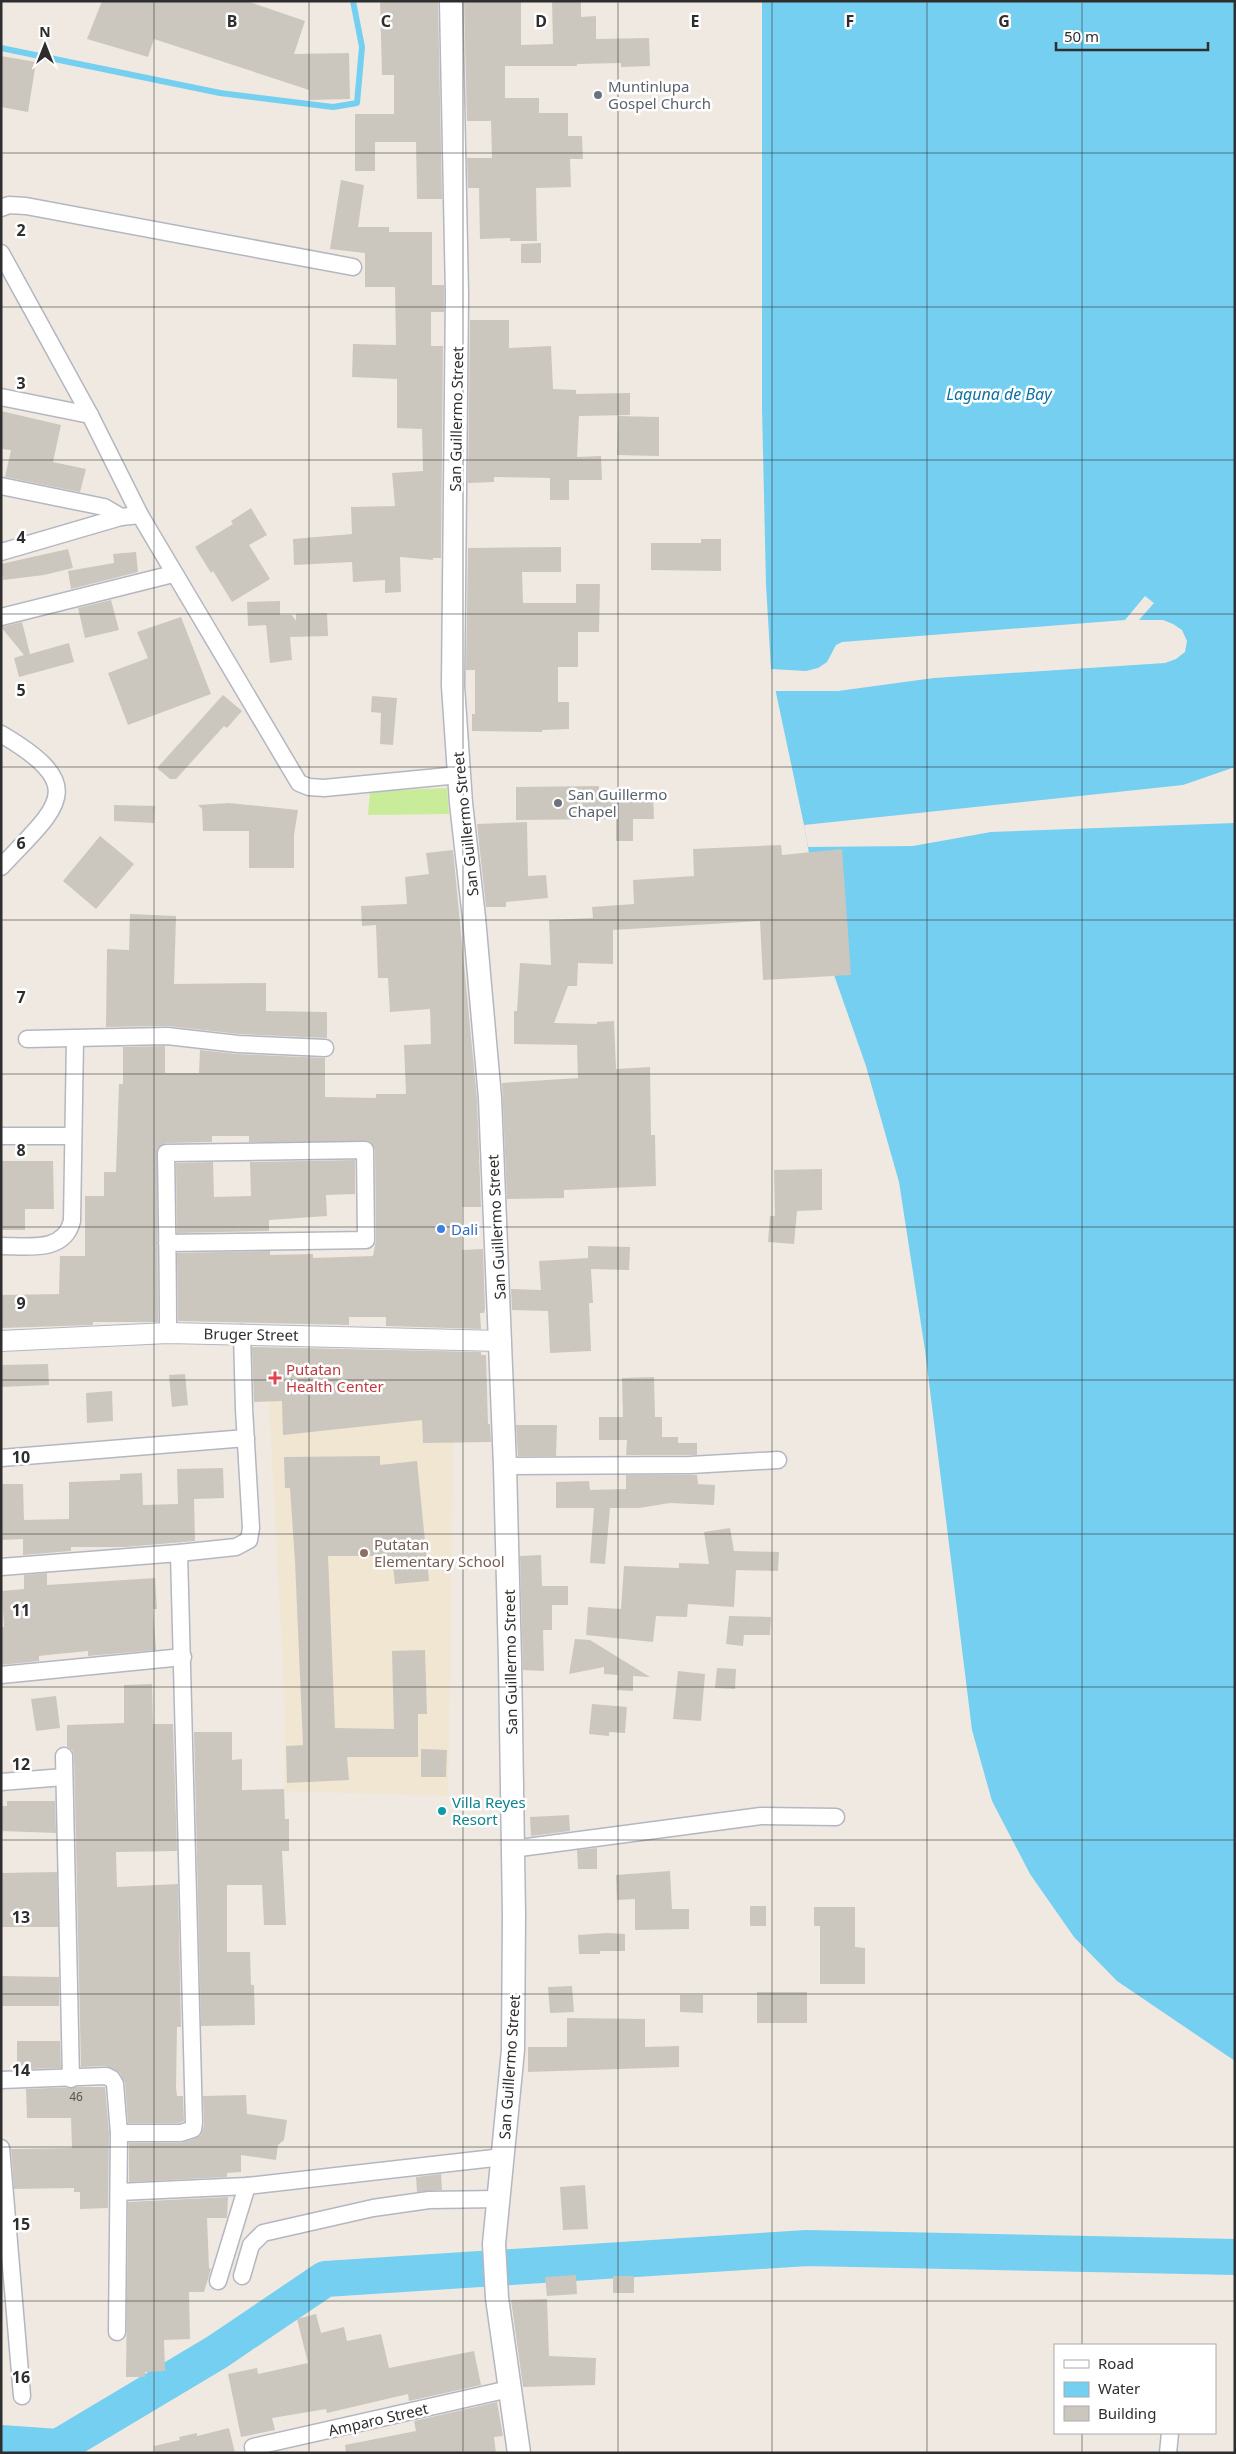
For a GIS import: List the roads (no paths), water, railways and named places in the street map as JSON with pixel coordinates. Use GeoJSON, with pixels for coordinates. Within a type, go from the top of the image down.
{"type":"FeatureCollection","features":[{"type":"Feature","properties":{"kind":"main road","name":"San Guillermo Street"},"geometry":{"type":"LineString","coordinates":[[451,1],[457,295],[453,686],[459,775],[489,1089],[505,1466],[512,1849],[513,2050],[494,2244],[497,2298],[519,2453]]}},
{"type":"Feature","properties":{"kind":"street"},"geometry":{"type":"LineString","coordinates":[[1,208],[9,205],[26,206],[354,267]]}},
{"type":"Feature","properties":{"kind":"street"},"geometry":{"type":"LineString","coordinates":[[1,253],[90,415],[140,515],[173,574],[299,783],[309,787],[324,788],[459,775]]}},
{"type":"Feature","properties":{"kind":"street"},"geometry":{"type":"LineString","coordinates":[[1,396],[90,415]]}},
{"type":"Feature","properties":{"kind":"street"},"geometry":{"type":"LineString","coordinates":[[1,486],[104,507],[121,516]]}},
{"type":"Feature","properties":{"kind":"street"},"geometry":{"type":"LineString","coordinates":[[1,497],[24,491]]}},
{"type":"Feature","properties":{"kind":"street"},"geometry":{"type":"LineString","coordinates":[[1,552],[121,516],[140,515]]}},
{"type":"Feature","properties":{"kind":"street"},"geometry":{"type":"LineString","coordinates":[[1,617],[173,574]]}},
{"type":"Feature","properties":{"kind":"street"},"geometry":{"type":"LineString","coordinates":[[1,734],[26,748],[48,767],[57,782],[57,798],[52,812],[1,867]]}},
{"type":"Feature","properties":{"kind":"street"},"geometry":{"type":"LineString","coordinates":[[27,1039],[76,1040],[167,1036],[238,1044],[325,1048]]}},
{"type":"Feature","properties":{"kind":"street"},"geometry":{"type":"LineString","coordinates":[[1,1246],[54,1244],[64,1238],[70,1231],[72,1221],[76,1040]]}},
{"type":"Feature","properties":{"kind":"street"},"geometry":{"type":"LineString","coordinates":[[1,1136],[74,1136]]}},
{"type":"Feature","properties":{"kind":"street"},"geometry":{"type":"LineString","coordinates":[[167,1243],[366,1240],[365,1150],[166,1153],[167,1243],[168,1333]]}},
{"type":"Feature","properties":{"kind":"street","name":"Bruger Street"},"geometry":{"type":"LineString","coordinates":[[1,1341],[168,1333],[242,1333],[501,1341]]}},
{"type":"Feature","properties":{"kind":"street"},"geometry":{"type":"LineString","coordinates":[[1,1567],[236,1547],[249,1540],[251,1528],[242,1333]]}},
{"type":"Feature","properties":{"kind":"street"},"geometry":{"type":"LineString","coordinates":[[1,1458],[246,1438]]}},
{"type":"Feature","properties":{"kind":"street"},"geometry":{"type":"LineString","coordinates":[[505,1466],[690,1465],[778,1460]]}},
{"type":"Feature","properties":{"kind":"street"},"geometry":{"type":"LineString","coordinates":[[119,2133],[181,2133],[193,2129],[194,2122],[179,1553]]}},
{"type":"Feature","properties":{"kind":"street"},"geometry":{"type":"LineString","coordinates":[[1,1675],[183,1657]]}},
{"type":"Feature","properties":{"kind":"street"},"geometry":{"type":"LineString","coordinates":[[64,1756],[70,2079]]}},
{"type":"Feature","properties":{"kind":"street"},"geometry":{"type":"LineString","coordinates":[[1,1782],[64,1777]]}},
{"type":"Feature","properties":{"kind":"street"},"geometry":{"type":"LineString","coordinates":[[512,1849],[761,1816],[836,1817]]}},
{"type":"Feature","properties":{"kind":"street"},"geometry":{"type":"LineString","coordinates":[[1,2080],[70,2079],[106,2076],[112,2079],[115,2084],[119,2133],[117,2332]]}},
{"type":"Feature","properties":{"kind":"street"},"geometry":{"type":"LineString","coordinates":[[1,2148],[22,2396]]}},
{"type":"Feature","properties":{"kind":"street"},"geometry":{"type":"LineString","coordinates":[[119,2192],[247,2186],[503,2157]]}},
{"type":"Feature","properties":{"kind":"street"},"geometry":{"type":"LineString","coordinates":[[218,2281],[247,2186]]}},
{"type":"Feature","properties":{"kind":"street"},"geometry":{"type":"LineString","coordinates":[[242,2276],[251,2245],[263,2233],[373,2208],[429,2200],[499,2199]]}},
{"type":"Feature","properties":{"kind":"street","name":"Amparo Street"},"geometry":{"type":"LineString","coordinates":[[254,2453],[253,2447],[509,2389]]}},
{"type":"Feature","properties":{"kind":"street"},"geometry":{"type":"LineString","coordinates":[[1168,2453],[1170,2434]]}},
{"type":"Feature","properties":{"kind":"water","name":"Laguna de Bay"},"geometry":{"type":"Polygon","coordinates":[[[762,1],[1235,1],[1235,2061],[1117,1981],[1074,1937],[1030,1874],[992,1801],[972,1730],[925,1350],[899,1182],[866,1066],[827,955],[804,825],[771,669],[766,585],[762,407],[762,1]]]}},
{"type":"Feature","properties":{"kind":"waterway"},"geometry":{"type":"LineString","coordinates":[[1,48],[220,93],[333,107],[357,103],[362,47],[353,1]]}},
{"type":"Feature","properties":{"kind":"waterway"},"geometry":{"type":"LineString","coordinates":[[1,2443],[58,2447],[217,2352],[325,2279],[807,2248],[1235,2257]]}},
{"type":"Feature","properties":{"kind":"place","name":"Muntinlupa Gospel Church"},"geometry":{"type":"Point","coordinates":[598,95]}},
{"type":"Feature","properties":{"kind":"place","name":"San Guillermo Chapel"},"geometry":{"type":"Point","coordinates":[558,803]}},
{"type":"Feature","properties":{"kind":"place","name":"Dali"},"geometry":{"type":"Point","coordinates":[441,1229]}},
{"type":"Feature","properties":{"kind":"place","name":"Putatan Health Center"},"geometry":{"type":"Point","coordinates":[275,1378]}},
{"type":"Feature","properties":{"kind":"place","name":"Putatan Elementary School"},"geometry":{"type":"Point","coordinates":[364,1553]}},
{"type":"Feature","properties":{"kind":"place","name":"Villa Reyes Resort"},"geometry":{"type":"Point","coordinates":[442,1811]}}]}
